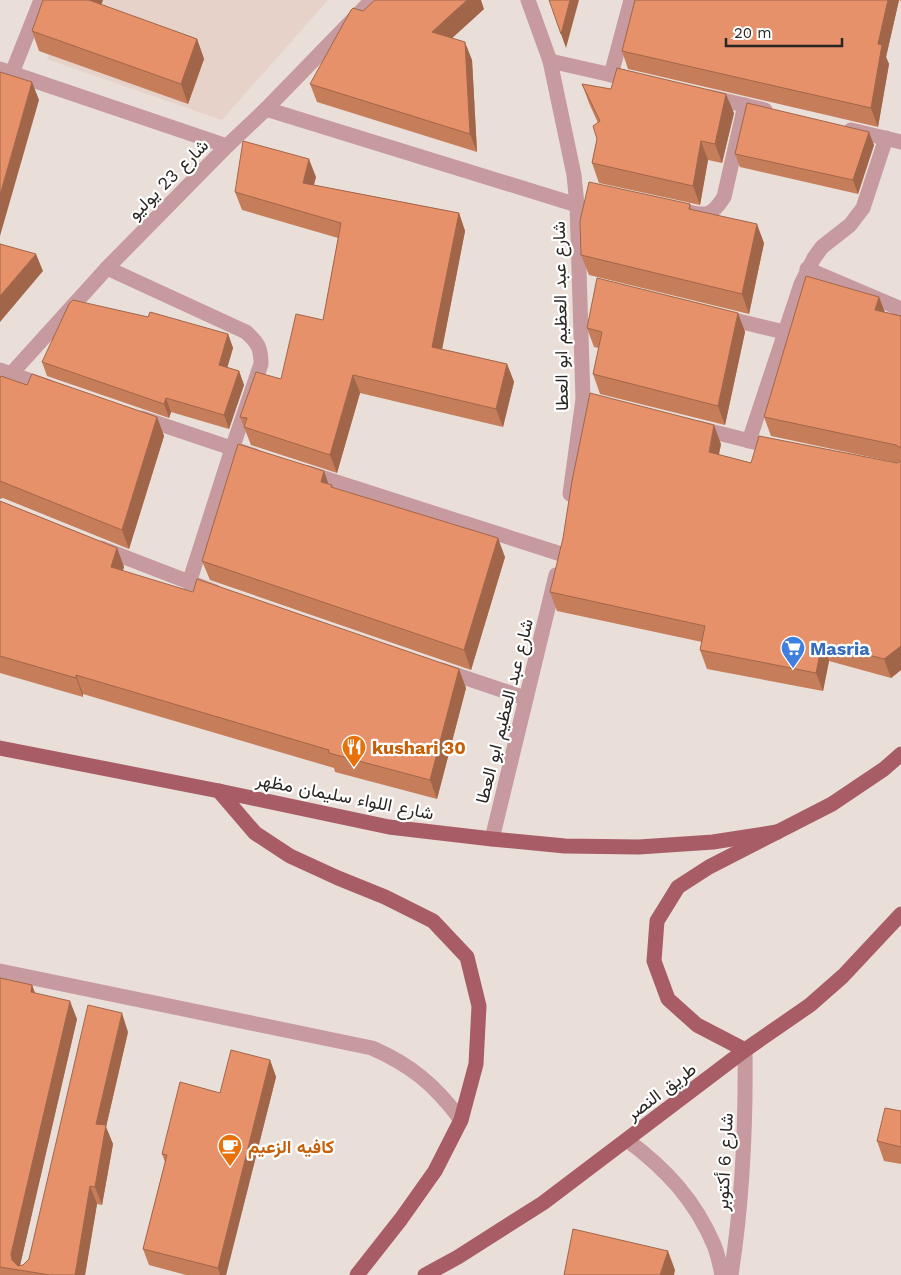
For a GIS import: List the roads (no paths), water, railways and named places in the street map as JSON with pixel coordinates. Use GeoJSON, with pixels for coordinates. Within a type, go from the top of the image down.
{"type":"FeatureCollection","features":[{"type":"Feature","properties":{"kind":"main road","name":"شارع اللواء سليمان مظهر"},"geometry":{"type":"LineString","coordinates":[[0,748],[388,827],[492,839],[565,846],[639,847],[713,842],[777,832]]}},
{"type":"Feature","properties":{"kind":"main road"},"geometry":{"type":"LineString","coordinates":[[745,1050],[698,1025],[668,999],[654,961],[657,921],[678,887],[709,867],[832,804],[884,769],[901,754]]}},
{"type":"Feature","properties":{"kind":"main road"},"geometry":{"type":"LineString","coordinates":[[218,791],[255,833],[290,856],[385,897],[433,922],[467,958],[480,1006],[476,1064],[461,1120],[435,1171],[401,1219],[357,1275]]}},
{"type":"Feature","properties":{"kind":"main road","name":"طريق النصر"},"geometry":{"type":"LineString","coordinates":[[425,1275],[458,1257],[543,1202],[745,1050],[810,1004],[843,976],[901,914]]}},
{"type":"Feature","properties":{"kind":"street"},"geometry":{"type":"LineString","coordinates":[[41,0],[6,71],[227,146]]}},
{"type":"Feature","properties":{"kind":"street","name":"شارع 23 يوليو"},"geometry":{"type":"LineString","coordinates":[[0,391],[6,372],[372,0]]}},
{"type":"Feature","properties":{"kind":"street","name":"شارع عبد العظيم ابو العطا"},"geometry":{"type":"LineString","coordinates":[[528,0],[550,61],[577,205],[583,399],[568,507]]}},
{"type":"Feature","properties":{"kind":"street"},"geometry":{"type":"LineString","coordinates":[[611,75],[631,0]]}},
{"type":"Feature","properties":{"kind":"street"},"geometry":{"type":"LineString","coordinates":[[550,61],[650,83]]}},
{"type":"Feature","properties":{"kind":"street"},"geometry":{"type":"LineString","coordinates":[[697,94],[782,114]]}},
{"type":"Feature","properties":{"kind":"street"},"geometry":{"type":"LineString","coordinates":[[675,209],[702,215],[716,209],[724,197],[745,105]]}},
{"type":"Feature","properties":{"kind":"street"},"geometry":{"type":"LineString","coordinates":[[266,109],[577,205]]}},
{"type":"Feature","properties":{"kind":"street"},"geometry":{"type":"LineString","coordinates":[[839,127],[901,142]]}},
{"type":"Feature","properties":{"kind":"street"},"geometry":{"type":"LineString","coordinates":[[749,441],[800,284],[807,269],[822,247],[850,225],[863,208],[886,138]]}},
{"type":"Feature","properties":{"kind":"street"},"geometry":{"type":"LineString","coordinates":[[575,187],[593,191]]}},
{"type":"Feature","properties":{"kind":"street"},"geometry":{"type":"LineString","coordinates":[[107,268],[246,332],[261,350],[261,364],[189,584]]}},
{"type":"Feature","properties":{"kind":"street"},"geometry":{"type":"LineString","coordinates":[[807,269],[901,309]]}},
{"type":"Feature","properties":{"kind":"street"},"geometry":{"type":"LineString","coordinates":[[580,282],[598,286]]}},
{"type":"Feature","properties":{"kind":"street"},"geometry":{"type":"LineString","coordinates":[[710,314],[784,332]]}},
{"type":"Feature","properties":{"kind":"street"},"geometry":{"type":"LineString","coordinates":[[6,372],[66,392]]}},
{"type":"Feature","properties":{"kind":"street"},"geometry":{"type":"LineString","coordinates":[[583,399],[601,404]]}},
{"type":"Feature","properties":{"kind":"street"},"geometry":{"type":"LineString","coordinates":[[131,414],[270,461]]}},
{"type":"Feature","properties":{"kind":"street"},"geometry":{"type":"LineString","coordinates":[[684,424],[768,445]]}},
{"type":"Feature","properties":{"kind":"street","name":"شارع عبد العظيم ابو العطا"},"geometry":{"type":"LineString","coordinates":[[298,470],[562,549],[492,839]]}},
{"type":"Feature","properties":{"kind":"street"},"geometry":{"type":"LineString","coordinates":[[89,543],[189,584],[226,596]]}},
{"type":"Feature","properties":{"kind":"street"},"geometry":{"type":"LineString","coordinates":[[432,666],[525,698]]}},
{"type":"Feature","properties":{"kind":"street"},"geometry":{"type":"LineString","coordinates":[[0,971],[91,995],[372,1048],[393,1057],[425,1079],[447,1101],[461,1120]]}},
{"type":"Feature","properties":{"kind":"street","name":"شارع 6 أكتوبر"},"geometry":{"type":"LineString","coordinates":[[731,1275],[738,1235],[744,1173],[746,1112],[745,1050]]}},
{"type":"Feature","properties":{"kind":"street","name":"شارع 6 أكتوبر"},"geometry":{"type":"LineString","coordinates":[[627,1140],[653,1160],[678,1185],[698,1214],[714,1246],[722,1275]]}},
{"type":"Feature","properties":{"kind":"place","name":"Masria"},"geometry":{"type":"Point","coordinates":[793,669]}},
{"type":"Feature","properties":{"kind":"place","name":"kushari 30"},"geometry":{"type":"Point","coordinates":[354,768]}},
{"type":"Feature","properties":{"kind":"place","name":"كافيه الزعيم"},"geometry":{"type":"Point","coordinates":[230,1167]}}]}
